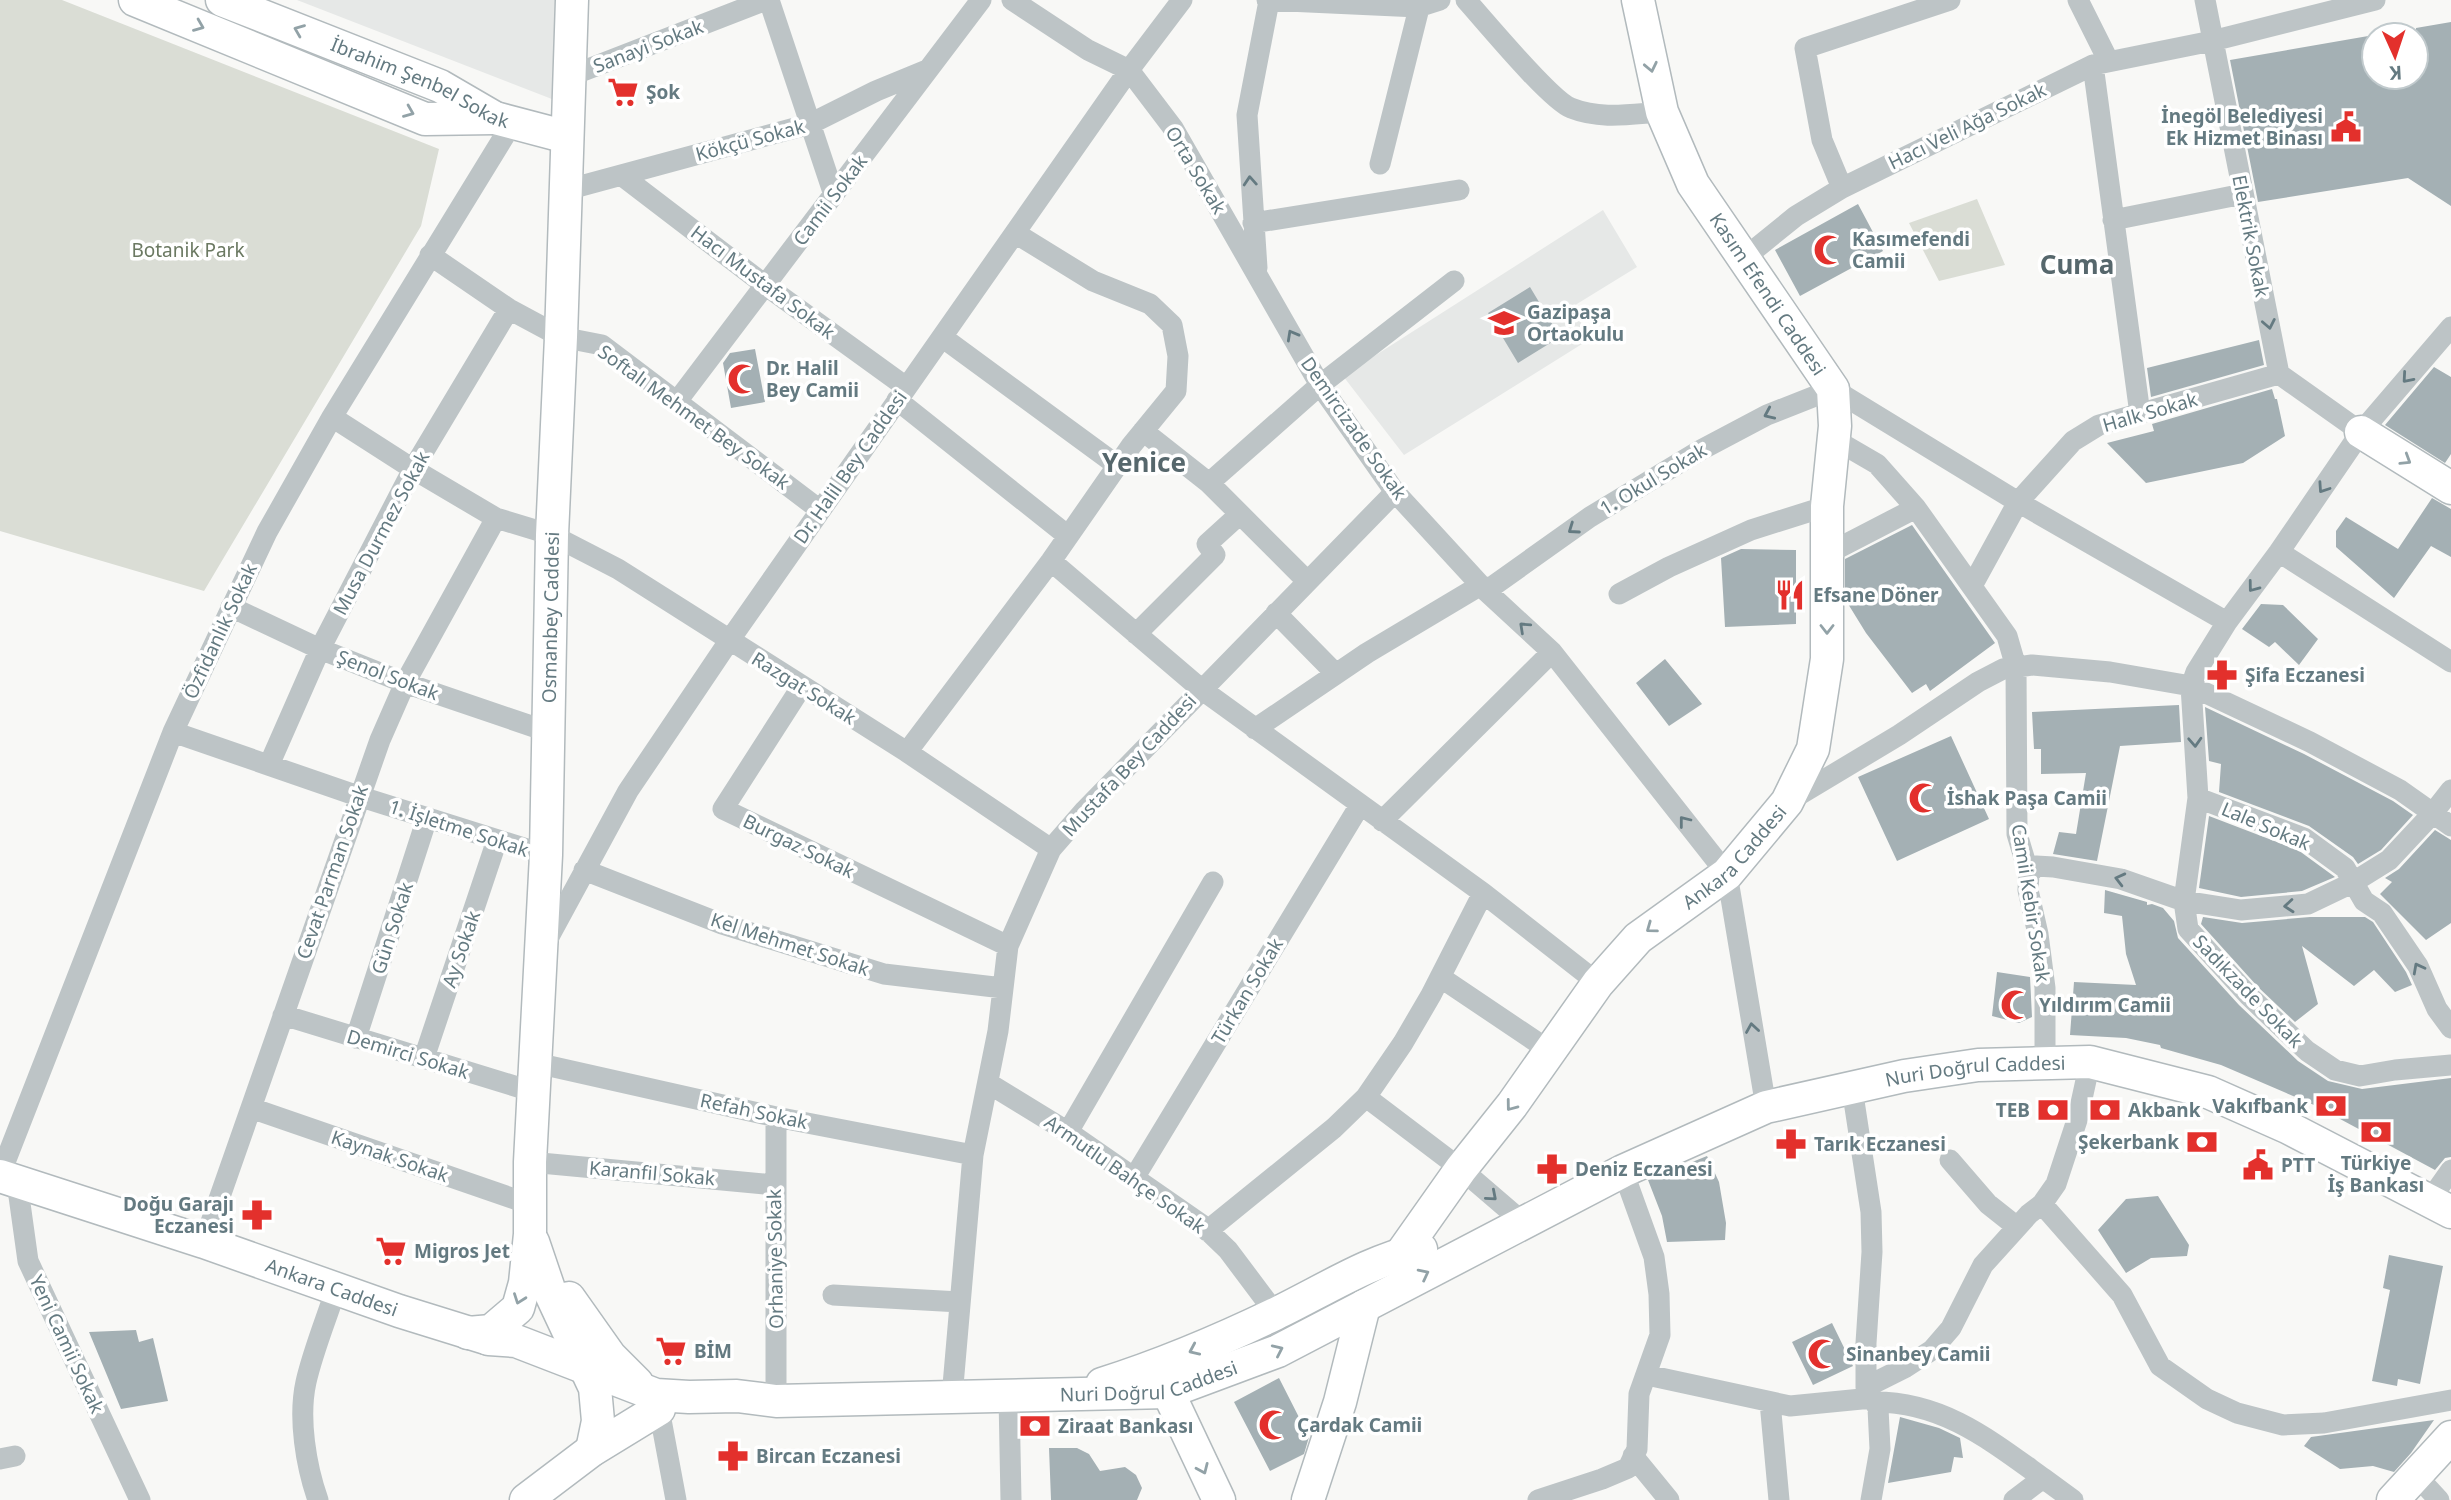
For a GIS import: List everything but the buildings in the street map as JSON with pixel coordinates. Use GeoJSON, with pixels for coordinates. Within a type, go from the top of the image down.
{"type":"FeatureCollection","features":[{"type":"Feature","properties":{"kind":"street","name":"İbrahim Şenbel Sokak"},"geometry":{"type":"LineString","coordinates":[[222,0],[440,86],[504,120]]}},
{"type":"Feature","properties":{"kind":"street","name":"Osmanbey Caddesi"},"geometry":{"type":"LineString","coordinates":[[479,1336],[491,1331],[517,1308],[525,1283],[533,1233],[530,1162],[546,855],[552,535],[572,0]]}},
{"type":"Feature","properties":{"kind":"street"},"geometry":{"type":"LineString","coordinates":[[767,0],[834,195]]}},
{"type":"Feature","properties":{"kind":"street","name":"Sanayi Sokak"},"geometry":{"type":"LineString","coordinates":[[570,76],[767,0]]}},
{"type":"Feature","properties":{"kind":"street","name":"Camii Sokak"},"geometry":{"type":"LineString","coordinates":[[678,400],[981,0]]}},
{"type":"Feature","properties":{"kind":"street"},"geometry":{"type":"LineString","coordinates":[[1012,0],[1088,50],[1129,71]]}},
{"type":"Feature","properties":{"kind":"street","name":"Dr. Halil Bey Caddesi"},"geometry":{"type":"LineString","coordinates":[[542,949],[628,791],[729,641],[1129,71],[1182,0]]}},
{"type":"Feature","properties":{"kind":"street"},"geometry":{"type":"LineString","coordinates":[[1268,0],[1419,4],[1440,0]]}},
{"type":"Feature","properties":{"kind":"street","name":"Demircizade Sokak"},"geometry":{"type":"LineString","coordinates":[[1268,0],[1247,115],[1258,274],[1320,384],[1395,492],[1483,588],[1552,652],[1727,874]]}},
{"type":"Feature","properties":{"kind":"street"},"geometry":{"type":"LineString","coordinates":[[1466,0],[1543,84],[1568,107],[1617,117],[1662,112]]}},
{"type":"Feature","properties":{"kind":"street","name":"Kasım Efendi Caddesi"},"geometry":{"type":"LineString","coordinates":[[1638,0],[1662,112],[1693,184],[1833,389],[1834,439],[1827,506],[1827,659],[1813,749],[1787,802]]}},
{"type":"Feature","properties":{"kind":"street"},"geometry":{"type":"LineString","coordinates":[[1842,188],[1822,140],[1805,48],[1950,0]]}},
{"type":"Feature","properties":{"kind":"street"},"geometry":{"type":"LineString","coordinates":[[2078,0],[2100,62],[2113,220],[2140,414]]}},
{"type":"Feature","properties":{"kind":"street","name":"Elektrik Sokak"},"geometry":{"type":"LineString","coordinates":[[2205,0],[2279,374]]}},
{"type":"Feature","properties":{"kind":"street","name":"Hacı Veli Ağa Sokak"},"geometry":{"type":"LineString","coordinates":[[1743,259],[1796,216],[1842,188],[2100,62],[2213,41],[2375,0]]}},
{"type":"Feature","properties":{"kind":"street","name":"İbrahim Şenbel Sokak"},"geometry":{"type":"LineString","coordinates":[[144,2],[425,119],[504,120]]}},
{"type":"Feature","properties":{"kind":"street"},"geometry":{"type":"LineString","coordinates":[[1380,164],[1419,4]]}},
{"type":"Feature","properties":{"kind":"street","name":"Kökçü Sokak"},"geometry":{"type":"LineString","coordinates":[[566,190],[810,124],[876,91],[928,70]]}},
{"type":"Feature","properties":{"kind":"street","name":"Orta Sokak"},"geometry":{"type":"LineString","coordinates":[[1129,71],[1173,128],[1258,274]]}},
{"type":"Feature","properties":{"kind":"street"},"geometry":{"type":"LineString","coordinates":[[504,120],[567,137]]}},
{"type":"Feature","properties":{"kind":"street","name":"Özfidanlık Sokak"},"geometry":{"type":"LineString","coordinates":[[6,1177],[173,732],[231,607],[267,532],[332,417],[430,256],[504,120]]}},
{"type":"Feature","properties":{"kind":"street","name":"Hacı Mustafa Sokak"},"geometry":{"type":"LineString","coordinates":[[621,175],[902,393],[1068,536]]}},
{"type":"Feature","properties":{"kind":"street"},"geometry":{"type":"LineString","coordinates":[[1253,223],[1459,190]]}},
{"type":"Feature","properties":{"kind":"street"},"geometry":{"type":"LineString","coordinates":[[2113,220],[2243,194]]}},
{"type":"Feature","properties":{"kind":"street"},"geometry":{"type":"LineString","coordinates":[[907,751],[1176,391],[1178,356],[1172,325],[1150,304],[1093,281],[1015,233]]}},
{"type":"Feature","properties":{"kind":"street","name":"Softalı Mehmet Bey Sokak"},"geometry":{"type":"LineString","coordinates":[[430,256],[509,309],[561,337],[602,345],[820,510]]}},
{"type":"Feature","properties":{"kind":"street"},"geometry":{"type":"LineString","coordinates":[[1209,483],[1320,384],[1454,281]]}},
{"type":"Feature","properties":{"kind":"street","name":"Musa Durmez Sokak"},"geometry":{"type":"LineString","coordinates":[[269,765],[320,649],[413,469],[509,309]]}},
{"type":"Feature","properties":{"kind":"street"},"geometry":{"type":"LineString","coordinates":[[2184,901],[2198,798],[2191,686],[2196,672],[2227,622],[2280,552],[2361,432],[2451,327]]}},
{"type":"Feature","properties":{"kind":"street"},"geometry":{"type":"LineString","coordinates":[[942,337],[1118,466]]}},
{"type":"Feature","properties":{"kind":"street"},"geometry":{"type":"LineString","coordinates":[[2279,374],[2361,432],[2451,488]]}},
{"type":"Feature","properties":{"kind":"street","name":"Halk Sokak"},"geometry":{"type":"LineString","coordinates":[[1972,586],[2018,502],[2073,441],[2099,425],[2279,374]]}},
{"type":"Feature","properties":{"kind":"street"},"geometry":{"type":"LineString","coordinates":[[1833,389],[2018,502],[2227,622]]}},
{"type":"Feature","properties":{"kind":"street","name":"1. Okul Sokak"},"geometry":{"type":"LineString","coordinates":[[1255,729],[1367,653],[1483,588],[1590,517],[1699,451],[1767,415],[1833,389]]}},
{"type":"Feature","properties":{"kind":"street","name":"Razgat Sokak"},"geometry":{"type":"LineString","coordinates":[[332,417],[496,519],[552,535],[618,569],[907,751],[1051,849]]}},
{"type":"Feature","properties":{"kind":"street"},"geometry":{"type":"LineString","coordinates":[[1143,432],[1209,483],[1307,581]]}},
{"type":"Feature","properties":{"kind":"street","name":"Camii Kebir Sokak"},"geometry":{"type":"LineString","coordinates":[[1834,439],[1877,464],[1916,508],[2007,636],[2016,667],[2017,834],[2029,874],[2028,890],[2038,934],[2045,988],[2045,1059]]}},
{"type":"Feature","properties":{"kind":"street","name":"Mustafa Bey Caddesi"},"geometry":{"type":"LineString","coordinates":[[952,1396],[973,1154],[999,1031],[1008,946],[1051,849],[1201,689],[1395,492]]}},
{"type":"Feature","properties":{"kind":"street"},"geometry":{"type":"LineString","coordinates":[[1619,594],[1669,567],[1751,530],[1827,506]]}},
{"type":"Feature","properties":{"kind":"street"},"geometry":{"type":"LineString","coordinates":[[1826,554],[1916,508]]}},
{"type":"Feature","properties":{"kind":"street"},"geometry":{"type":"LineString","coordinates":[[1136,634],[1215,555],[1207,544],[1240,514]]}},
{"type":"Feature","properties":{"kind":"street","name":"Cevat Parman Sokak"},"geometry":{"type":"LineString","coordinates":[[204,1242],[358,796],[405,682],[496,519]]}},
{"type":"Feature","properties":{"kind":"street"},"geometry":{"type":"LineString","coordinates":[[2280,552],[2451,662]]}},
{"type":"Feature","properties":{"kind":"street"},"geometry":{"type":"LineString","coordinates":[[1051,561],[1201,689],[1483,893],[1598,983]]}},
{"type":"Feature","properties":{"kind":"street","name":"Şenol Sokak"},"geometry":{"type":"LineString","coordinates":[[231,607],[320,649],[548,732]]}},
{"type":"Feature","properties":{"kind":"street"},"geometry":{"type":"LineString","coordinates":[[1276,613],[1336,674]]}},
{"type":"Feature","properties":{"kind":"street"},"geometry":{"type":"LineString","coordinates":[[1382,821],[1552,652]]}},
{"type":"Feature","properties":{"kind":"street","name":"Ankara Caddesi"},"geometry":{"type":"LineString","coordinates":[[1401,1254],[1598,983],[1638,938],[1727,874],[1787,802],[2003,669],[2032,665],[2110,672],[2191,686],[2310,742],[2400,790],[2451,826]]}},
{"type":"Feature","properties":{"kind":"street","name":"Burgaz Sokak"},"geometry":{"type":"LineString","coordinates":[[802,687],[723,809],[1008,946]]}},
{"type":"Feature","properties":{"kind":"street","name":"1. İşletme Sokak"},"geometry":{"type":"LineString","coordinates":[[173,732],[358,796],[546,855]]}},
{"type":"Feature","properties":{"kind":"street"},"geometry":{"type":"LineString","coordinates":[[2029,874],[2036,866],[2045,866],[2122,878],[2184,901],[2241,910],[2308,904],[2352,883],[2389,860],[2451,790]]}},
{"type":"Feature","properties":{"kind":"street","name":"Lale Sokak"},"geometry":{"type":"LineString","coordinates":[[2198,798],[2304,838],[2345,868],[2364,901],[2382,914],[2418,966],[2437,1009],[2451,1028]]}},
{"type":"Feature","properties":{"kind":"street","name":"Türkan Sokak"},"geometry":{"type":"LineString","coordinates":[[1134,1178],[1360,805]]}},
{"type":"Feature","properties":{"kind":"street","name":"Gün Sokak"},"geometry":{"type":"LineString","coordinates":[[356,1038],[427,818]]}},
{"type":"Feature","properties":{"kind":"street","name":"Ay Sokak"},"geometry":{"type":"LineString","coordinates":[[424,1058],[497,840]]}},
{"type":"Feature","properties":{"kind":"street","name":"Kel Mehmet Sokak"},"geometry":{"type":"LineString","coordinates":[[584,870],[722,924],[884,974],[1003,988]]}},
{"type":"Feature","properties":{"kind":"street"},"geometry":{"type":"LineString","coordinates":[[1727,874],[1766,1107]]}},
{"type":"Feature","properties":{"kind":"street"},"geometry":{"type":"LineString","coordinates":[[1068,1132],[1213,882]]}},
{"type":"Feature","properties":{"kind":"street"},"geometry":{"type":"LineString","coordinates":[[1207,1231],[1334,1128],[1366,1097],[1403,1043],[1483,893]]}},
{"type":"Feature","properties":{"kind":"street","name":"Sadıkzade Sokak"},"geometry":{"type":"LineString","coordinates":[[2184,901],[2188,929],[2259,1005],[2307,1051],[2335,1070],[2360,1076],[2451,1065]]}},
{"type":"Feature","properties":{"kind":"street"},"geometry":{"type":"LineString","coordinates":[[1440,977],[1550,1051]]}},
{"type":"Feature","properties":{"kind":"street","name":"Demirci Sokak"},"geometry":{"type":"LineString","coordinates":[[282,1015],[424,1058],[535,1077]]}},
{"type":"Feature","properties":{"kind":"street","name":"Nuri Doğrul Caddesi"},"geometry":{"type":"LineString","coordinates":[[657,1402],[740,1409],[776,1401],[1063,1396],[1163,1379],[1278,1351],[1623,1171],[1766,1107],[1904,1076],[1978,1065],[2045,1059],[2090,1062],[2208,1092],[2287,1126],[2440,1206],[2451,1228]]}},
{"type":"Feature","properties":{"kind":"street"},"geometry":{"type":"LineString","coordinates":[[1871,1396],[1932,1350],[1951,1328],[1983,1265],[2042,1204],[2056,1184],[2078,1116],[2090,1062]]}},
{"type":"Feature","properties":{"kind":"street","name":"Refah Sokak"},"geometry":{"type":"LineString","coordinates":[[535,1077],[776,1117],[973,1154]]}},
{"type":"Feature","properties":{"kind":"street","name":"Armutlu Bahçe Sokak"},"geometry":{"type":"LineString","coordinates":[[988,1083],[1068,1132],[1207,1231],[1228,1251],[1276,1314]]}},
{"type":"Feature","properties":{"kind":"street"},"geometry":{"type":"LineString","coordinates":[[1852,1088],[1871,1212],[1872,1252],[1866,1343],[1871,1396],[1878,1408],[1880,1449],[1871,1500]]}},
{"type":"Feature","properties":{"kind":"street"},"geometry":{"type":"LineString","coordinates":[[1366,1097],[1461,1169],[1524,1223]]}},
{"type":"Feature","properties":{"kind":"street","name":"Kaynak Sokak"},"geometry":{"type":"LineString","coordinates":[[251,1108],[533,1233]]}},
{"type":"Feature","properties":{"kind":"street","name":"Orhaniye Sokak"},"geometry":{"type":"LineString","coordinates":[[776,1117],[776,1401]]}},
{"type":"Feature","properties":{"kind":"street"},"geometry":{"type":"LineString","coordinates":[[1950,1160],[1988,1204],[2017,1227]]}},
{"type":"Feature","properties":{"kind":"street","name":"Karanfil Sokak"},"geometry":{"type":"LineString","coordinates":[[530,1162],[774,1185]]}},
{"type":"Feature","properties":{"kind":"street"},"geometry":{"type":"LineString","coordinates":[[2440,1206],[2451,1170]]}},
{"type":"Feature","properties":{"kind":"street"},"geometry":{"type":"LineString","coordinates":[[1538,1500],[1628,1468],[1637,1449],[1639,1394],[1660,1335],[1659,1294],[1654,1257],[1623,1171]]}},
{"type":"Feature","properties":{"kind":"street","name":"Ankara Caddesi"},"geometry":{"type":"LineString","coordinates":[[6,1177],[479,1336],[510,1354],[600,1372],[657,1402]]}},
{"type":"Feature","properties":{"kind":"street","name":"Yeni Camii Sokak"},"geometry":{"type":"LineString","coordinates":[[6,1177],[28,1261],[140,1500]]}},
{"type":"Feature","properties":{"kind":"street"},"geometry":{"type":"LineString","coordinates":[[2042,1204],[2122,1295],[2160,1366],[2207,1399],[2283,1425],[2324,1423],[2451,1400]]}},
{"type":"Feature","properties":{"kind":"street","name":"Nuri Doğrul Caddesi"},"geometry":{"type":"LineString","coordinates":[[1163,1379],[1276,1314],[1349,1276],[1401,1254],[1524,1223]]}},
{"type":"Feature","properties":{"kind":"street"},"geometry":{"type":"LineString","coordinates":[[533,1233],[550,1292],[600,1372],[598,1421],[592,1450]]}},
{"type":"Feature","properties":{"kind":"street"},"geometry":{"type":"LineString","coordinates":[[1308,1500],[1340,1402],[1364,1306],[1349,1276]]}},
{"type":"Feature","properties":{"kind":"street"},"geometry":{"type":"LineString","coordinates":[[318,1500],[308,1472],[305,1384],[336,1289]]}},
{"type":"Feature","properties":{"kind":"street"},"geometry":{"type":"LineString","coordinates":[[833,1295],[960,1301]]}},
{"type":"Feature","properties":{"kind":"street"},"geometry":{"type":"LineString","coordinates":[[1647,1375],[1790,1406],[1871,1396],[1901,1402],[1944,1415],[1977,1431],[2073,1500]]}},
{"type":"Feature","properties":{"kind":"street"},"geometry":{"type":"LineString","coordinates":[[1163,1379],[1219,1500]]}},
{"type":"Feature","properties":{"kind":"street"},"geometry":{"type":"LineString","coordinates":[[1009,1397],[1012,1500]]}},
{"type":"Feature","properties":{"kind":"street"},"geometry":{"type":"LineString","coordinates":[[526,1500],[657,1402],[676,1500]]}},
{"type":"Feature","properties":{"kind":"street"},"geometry":{"type":"LineString","coordinates":[[1770,1402],[1779,1500]]}},
{"type":"Feature","properties":{"kind":"street"},"geometry":{"type":"LineString","coordinates":[[2393,1500],[2451,1437]]}},
{"type":"Feature","properties":{"kind":"street"},"geometry":{"type":"LineString","coordinates":[[1633,1456],[1669,1500]]}},
{"type":"Feature","properties":{"kind":"street"},"geometry":{"type":"LineString","coordinates":[[2415,1474],[2439,1500]]}},
{"type":"Feature","properties":{"kind":"street"},"geometry":{"type":"LineString","coordinates":[[2014,1500],[2043,1478]]}},
{"type":"Feature","properties":{"kind":"shaded area"},"geometry":{"type":"Polygon","coordinates":[[[297,0],[564,0],[557,101],[297,0]]]}},
{"type":"Feature","properties":{"kind":"shaded area","name":"Gazipaşa Ortaokulu"},"geometry":{"type":"Polygon","coordinates":[[[1603,210],[1637,267],[1572,307],[1590,339],[1404,455],[1343,376],[1603,210]]]}},
{"type":"Feature","properties":{"kind":"green space","name":"Botanik Park"},"geometry":{"type":"Polygon","coordinates":[[[0,0],[62,0],[439,149],[421,226],[204,591],[0,531],[0,0]]]}},
{"type":"Feature","properties":{"kind":"green space"},"geometry":{"type":"Polygon","coordinates":[[[1977,199],[2005,265],[1939,281],[1909,223],[1977,199]]]}},
{"type":"Feature","properties":{"kind":"place","name":"Şok"},"geometry":{"type":"Point","coordinates":[623,92]}},
{"type":"Feature","properties":{"kind":"place","name":"İnegöl Belediyesi Ek Hizmet Binası"},"geometry":{"type":"Point","coordinates":[2346,127]}},
{"type":"Feature","properties":{"kind":"place","name":"Kasımefendi Camii"},"geometry":{"type":"Point","coordinates":[1829,250]}},
{"type":"Feature","properties":{"kind":"place","name":"Gazipaşa Ortaokulu"},"geometry":{"type":"Point","coordinates":[1504,323]}},
{"type":"Feature","properties":{"kind":"place","name":"Dr. Halil Bey Camii"},"geometry":{"type":"Point","coordinates":[743,379]}},
{"type":"Feature","properties":{"kind":"place","name":"Efsane Döner"},"geometry":{"type":"Point","coordinates":[1790,595]}},
{"type":"Feature","properties":{"kind":"place","name":"Şifa Eczanesi"},"geometry":{"type":"Point","coordinates":[2222,675]}},
{"type":"Feature","properties":{"kind":"place","name":"İshak Paşa Camii"},"geometry":{"type":"Point","coordinates":[1924,798]}},
{"type":"Feature","properties":{"kind":"place","name":"Yıldırım Camii"},"geometry":{"type":"Point","coordinates":[2016,1005]}},
{"type":"Feature","properties":{"kind":"place","name":"Vakıfbank"},"geometry":{"type":"Point","coordinates":[2331,1106]}},
{"type":"Feature","properties":{"kind":"place","name":"TEB"},"geometry":{"type":"Point","coordinates":[2053,1110]}},
{"type":"Feature","properties":{"kind":"place","name":"Akbank"},"geometry":{"type":"Point","coordinates":[2105,1110]}},
{"type":"Feature","properties":{"kind":"place","name":"Türkiye İş Bankası"},"geometry":{"type":"Point","coordinates":[2376,1132]}},
{"type":"Feature","properties":{"kind":"place","name":"Şekerbank"},"geometry":{"type":"Point","coordinates":[2202,1142]}},
{"type":"Feature","properties":{"kind":"place","name":"Tarık Eczanesi"},"geometry":{"type":"Point","coordinates":[1791,1144]}},
{"type":"Feature","properties":{"kind":"place","name":"PTT"},"geometry":{"type":"Point","coordinates":[2258,1165]}},
{"type":"Feature","properties":{"kind":"place","name":"Deniz Eczanesi"},"geometry":{"type":"Point","coordinates":[1552,1169]}},
{"type":"Feature","properties":{"kind":"place","name":"Doğu Garajı Eczanesi"},"geometry":{"type":"Point","coordinates":[257,1215]}},
{"type":"Feature","properties":{"kind":"place","name":"Migros Jet"},"geometry":{"type":"Point","coordinates":[391,1251]}},
{"type":"Feature","properties":{"kind":"place","name":"BİM"},"geometry":{"type":"Point","coordinates":[671,1351]}},
{"type":"Feature","properties":{"kind":"place","name":"Sinanbey Camii"},"geometry":{"type":"Point","coordinates":[1823,1354]}},
{"type":"Feature","properties":{"kind":"place","name":"Çardak Camii"},"geometry":{"type":"Point","coordinates":[1274,1425]}},
{"type":"Feature","properties":{"kind":"place","name":"Ziraat Bankası"},"geometry":{"type":"Point","coordinates":[1035,1426]}},
{"type":"Feature","properties":{"kind":"place","name":"Bircan Eczanesi"},"geometry":{"type":"Point","coordinates":[733,1456]}},
{"type":"Feature","properties":{"kind":"district","name":"Cuma"},"geometry":{"type":"Point","coordinates":[2077,265]}},
{"type":"Feature","properties":{"kind":"district","name":"Yenice"},"geometry":{"type":"Point","coordinates":[1144,463]}}]}
